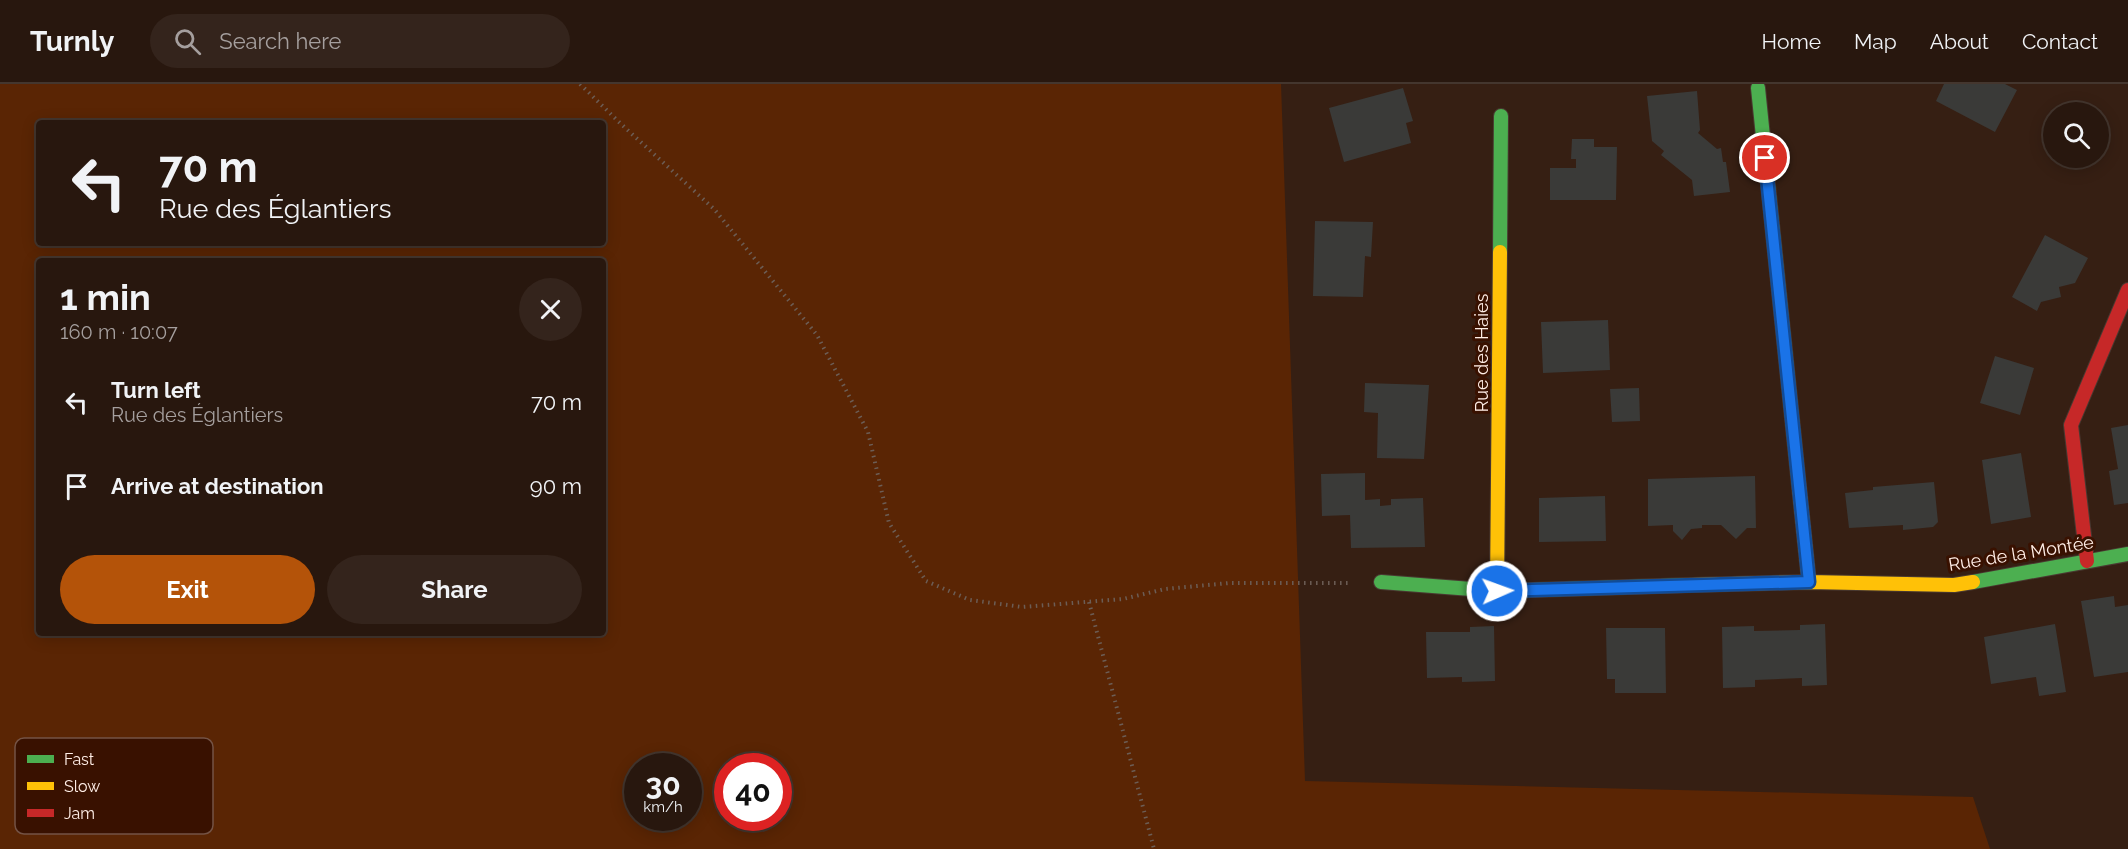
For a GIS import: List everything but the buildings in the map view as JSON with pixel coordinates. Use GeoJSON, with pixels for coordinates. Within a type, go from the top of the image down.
{"type":"FeatureCollection","features":[{"type":"Feature","properties":{"kind":"street"},"geometry":{"type":"LineString","coordinates":[[1758,88],[1809,582]]}},
{"type":"Feature","properties":{"kind":"street","name":"Rue des Haies"},"geometry":{"type":"LineString","coordinates":[[1497,591],[1501,116]]}},
{"type":"Feature","properties":{"kind":"street"},"geometry":{"type":"LineString","coordinates":[[2087,561],[2071,424],[2128,290]]}},
{"type":"Feature","properties":{"kind":"street","name":"Rue de la Montée"},"geometry":{"type":"LineString","coordinates":[[1381,582],[1497,591],[1809,582],[1954,585],[2128,554]]}},
{"type":"Feature","properties":{"kind":"path"},"geometry":{"type":"LineString","coordinates":[[580,84],[714,209],[817,335],[868,432],[889,523],[926,581],[970,600],[1022,608],[1123,599],[1166,589],[1228,583],[1381,582]]}},
{"type":"Feature","properties":{"kind":"path"},"geometry":{"type":"LineString","coordinates":[[1089,602],[1154,849]]}},
{"type":"Feature","properties":{"kind":"shaded area"},"geometry":{"type":"Polygon","coordinates":[[[0,84],[1281,84],[1305,781],[1973,797],[1990,849],[0,849],[0,84]]]}},
{"type":"Feature","properties":{"kind":"traffic: fast"},"geometry":{"type":"LineString","coordinates":[[1758,88],[1799,486]]}},
{"type":"Feature","properties":{"kind":"traffic: fast"},"geometry":{"type":"LineString","coordinates":[[1500,252],[1501,116]]}},
{"type":"Feature","properties":{"kind":"traffic: fast"},"geometry":{"type":"LineString","coordinates":[[1973,582],[2128,554]]}},
{"type":"Feature","properties":{"kind":"traffic: fast"},"geometry":{"type":"LineString","coordinates":[[1381,582],[1497,591],[1692,585]]}},
{"type":"Feature","properties":{"kind":"traffic: slow"},"geometry":{"type":"LineString","coordinates":[[1497,591],[1500,252]]}},
{"type":"Feature","properties":{"kind":"traffic: slow"},"geometry":{"type":"LineString","coordinates":[[1799,486],[1809,582]]}},
{"type":"Feature","properties":{"kind":"traffic: slow"},"geometry":{"type":"LineString","coordinates":[[1692,585],[1809,582],[1954,585],[1973,582]]}},
{"type":"Feature","properties":{"kind":"traffic: jam"},"geometry":{"type":"LineString","coordinates":[[2087,561],[2071,425],[2128,290]]}},
{"type":"Feature","properties":{"kind":"route"},"geometry":{"type":"LineString","coordinates":[[1497,591],[1809,582],[1765,158]]}}]}
